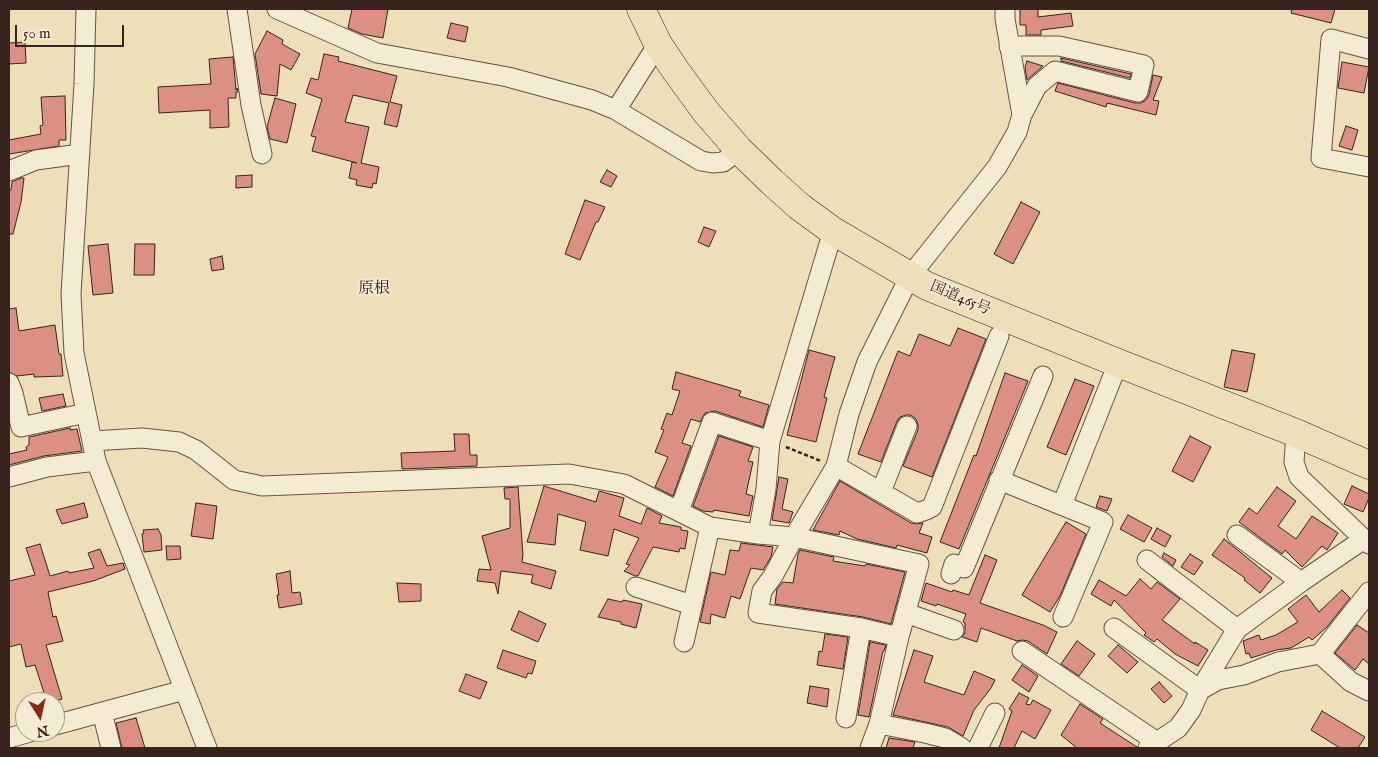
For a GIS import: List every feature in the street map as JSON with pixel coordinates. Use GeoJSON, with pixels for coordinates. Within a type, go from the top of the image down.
{"type":"FeatureCollection","features":[{"type":"Feature","properties":{"kind":"highway","name":"国道465号"},"geometry":{"type":"LineString","coordinates":[[641,9],[658,44],[706,112],[739,150],[772,182],[800,207],[833,231],[927,286],[1296,432],[1369,465]]}},
{"type":"Feature","properties":{"kind":"street"},"geometry":{"type":"LineString","coordinates":[[86,9],[84,84],[71,294],[74,353],[96,461],[206,748]]}},
{"type":"Feature","properties":{"kind":"street"},"geometry":{"type":"LineString","coordinates":[[238,9],[251,105],[262,154]]}},
{"type":"Feature","properties":{"kind":"street"},"geometry":{"type":"LineString","coordinates":[[277,9],[377,53],[508,77],[592,100],[616,110],[701,161],[723,162],[739,150]]}},
{"type":"Feature","properties":{"kind":"street"},"geometry":{"type":"LineString","coordinates":[[1005,9],[1009,46],[1022,115]]}},
{"type":"Feature","properties":{"kind":"street"},"geometry":{"type":"LineString","coordinates":[[1369,49],[1331,39],[1321,158],[1369,167]]}},
{"type":"Feature","properties":{"kind":"street"},"geometry":{"type":"LineString","coordinates":[[616,110],[658,44]]}},
{"type":"Feature","properties":{"kind":"street"},"geometry":{"type":"LineString","coordinates":[[899,637],[861,628],[758,613],[762,591],[773,576],[836,466],[849,414],[867,362],[910,276],[997,166],[1017,132],[1022,115],[1037,86],[1055,71],[1138,92],[1144,65],[1059,46],[1009,46]]}},
{"type":"Feature","properties":{"kind":"street"},"geometry":{"type":"LineString","coordinates":[[9,171],[36,160],[80,154]]}},
{"type":"Feature","properties":{"kind":"street"},"geometry":{"type":"LineString","coordinates":[[758,534],[766,489],[770,441],[833,231]]}},
{"type":"Feature","properties":{"kind":"street"},"geometry":{"type":"LineString","coordinates":[[836,466],[917,513],[932,507],[999,336]]}},
{"type":"Feature","properties":{"kind":"street"},"geometry":{"type":"LineString","coordinates":[[1062,505],[1118,363]]}},
{"type":"Feature","properties":{"kind":"street"},"geometry":{"type":"LineString","coordinates":[[950,574],[954,564],[964,568],[1043,376]]}},
{"type":"Feature","properties":{"kind":"street"},"geometry":{"type":"LineString","coordinates":[[9,384],[21,428],[86,413]]}},
{"type":"Feature","properties":{"kind":"street"},"geometry":{"type":"LineString","coordinates":[[679,511],[712,422],[770,441]]}},
{"type":"Feature","properties":{"kind":"street"},"geometry":{"type":"LineString","coordinates":[[881,492],[908,426]]}},
{"type":"Feature","properties":{"kind":"street"},"geometry":{"type":"LineString","coordinates":[[1022,651],[1152,745],[1178,728],[1237,629],[1301,582],[1367,542],[1298,477],[1294,462],[1296,432]]}},
{"type":"Feature","properties":{"kind":"street"},"geometry":{"type":"LineString","coordinates":[[92,441],[142,438],[179,442],[196,450],[234,480],[262,486],[569,474],[624,484],[710,527],[794,537],[919,564],[899,637],[879,724],[870,748]]}},
{"type":"Feature","properties":{"kind":"street"},"geometry":{"type":"LineString","coordinates":[[9,477],[47,468],[96,461]]}},
{"type":"Feature","properties":{"kind":"street"},"geometry":{"type":"LineString","coordinates":[[999,480],[1103,522],[1063,617]]}},
{"type":"Feature","properties":{"kind":"street"},"geometry":{"type":"LineString","coordinates":[[684,642],[710,527]]}},
{"type":"Feature","properties":{"kind":"street"},"geometry":{"type":"LineString","coordinates":[[1237,535],[1301,582]]}},
{"type":"Feature","properties":{"kind":"street"},"geometry":{"type":"LineString","coordinates":[[1147,560],[1237,629]]}},
{"type":"Feature","properties":{"kind":"street"},"geometry":{"type":"LineString","coordinates":[[636,587],[692,605]]}},
{"type":"Feature","properties":{"kind":"street"},"geometry":{"type":"LineString","coordinates":[[1200,690],[1218,680],[1244,675],[1285,660],[1320,654],[1369,592]]}},
{"type":"Feature","properties":{"kind":"street"},"geometry":{"type":"LineString","coordinates":[[906,613],[954,630]]}},
{"type":"Feature","properties":{"kind":"street"},"geometry":{"type":"LineString","coordinates":[[846,718],[861,628]]}},
{"type":"Feature","properties":{"kind":"street"},"geometry":{"type":"LineString","coordinates":[[1114,628],[1200,690]]}},
{"type":"Feature","properties":{"kind":"street"},"geometry":{"type":"LineString","coordinates":[[1320,654],[1351,682],[1369,692]]}},
{"type":"Feature","properties":{"kind":"street"},"geometry":{"type":"LineString","coordinates":[[65,722],[184,690]]}},
{"type":"Feature","properties":{"kind":"street"},"geometry":{"type":"LineString","coordinates":[[102,712],[111,748]]}},
{"type":"Feature","properties":{"kind":"street"},"geometry":{"type":"LineString","coordinates":[[978,748],[995,714]]}},
{"type":"Feature","properties":{"kind":"street"},"geometry":{"type":"LineString","coordinates":[[879,724],[939,736],[962,748]]}},
{"type":"Feature","properties":{"kind":"path"},"geometry":{"type":"LineString","coordinates":[[770,441],[836,466]]}},
{"type":"Feature","properties":{"kind":"building"},"geometry":{"type":"Polygon","coordinates":[[[352,9],[388,9],[383,38],[362,34],[348,28],[352,9]]]}},
{"type":"Feature","properties":{"kind":"building"},"geometry":{"type":"Polygon","coordinates":[[[1020,9],[1038,9],[1038,17],[1071,13],[1073,26],[1041,30],[1041,35],[1026,35],[1026,25],[1020,25],[1020,9]]]}},
{"type":"Feature","properties":{"kind":"building"},"geometry":{"type":"Polygon","coordinates":[[[1292,9],[1335,9],[1331,23],[1291,13],[1292,9]]]}},
{"type":"Feature","properties":{"kind":"building"},"geometry":{"type":"Polygon","coordinates":[[[451,23],[468,27],[465,42],[447,38],[451,23]]]}},
{"type":"Feature","properties":{"kind":"building"},"geometry":{"type":"Polygon","coordinates":[[[267,31],[283,40],[282,44],[300,54],[291,70],[280,64],[277,96],[261,94],[255,54],[267,31]]]}},
{"type":"Feature","properties":{"kind":"building"},"geometry":{"type":"Polygon","coordinates":[[[25,42],[26,63],[9,64],[9,43],[25,42]]]}},
{"type":"Feature","properties":{"kind":"building"},"geometry":{"type":"Polygon","coordinates":[[[324,54],[339,57],[338,61],[397,76],[390,102],[402,105],[397,127],[384,124],[389,103],[353,95],[345,122],[369,127],[361,163],[379,167],[376,184],[373,183],[372,188],[356,185],[357,180],[349,178],[352,162],[357,163],[312,151],[316,137],[311,136],[322,99],[306,93],[311,78],[318,80],[324,54]]]}},
{"type":"Feature","properties":{"kind":"building"},"geometry":{"type":"Polygon","coordinates":[[[233,57],[236,90],[237,88],[238,92],[236,92],[236,98],[228,98],[229,127],[210,128],[210,110],[159,113],[158,87],[211,84],[209,59],[233,57]]]}},
{"type":"Feature","properties":{"kind":"building"},"geometry":{"type":"Polygon","coordinates":[[[1061,58],[1131,74],[1130,78],[1061,61],[1061,58]]]}},
{"type":"Feature","properties":{"kind":"building"},"geometry":{"type":"Polygon","coordinates":[[[1027,61],[1043,66],[1027,80],[1025,67],[1027,61]]]}},
{"type":"Feature","properties":{"kind":"building"},"geometry":{"type":"Polygon","coordinates":[[[1342,62],[1369,67],[1364,93],[1338,88],[1342,62]]]}},
{"type":"Feature","properties":{"kind":"building"},"geometry":{"type":"Polygon","coordinates":[[[1153,75],[1162,77],[1153,100],[1159,101],[1156,115],[1107,103],[1106,107],[1055,91],[1058,83],[1141,103],[1149,95],[1153,75]]]}},
{"type":"Feature","properties":{"kind":"building"},"geometry":{"type":"Polygon","coordinates":[[[65,96],[66,140],[59,140],[59,146],[9,154],[9,140],[41,134],[40,126],[43,125],[41,97],[65,96]]]}},
{"type":"Feature","properties":{"kind":"building"},"geometry":{"type":"Polygon","coordinates":[[[275,98],[296,104],[287,143],[270,139],[267,127],[275,98]]]}},
{"type":"Feature","properties":{"kind":"building"},"geometry":{"type":"Polygon","coordinates":[[[1346,126],[1358,130],[1352,150],[1339,146],[1346,126]]]}},
{"type":"Feature","properties":{"kind":"building"},"geometry":{"type":"Polygon","coordinates":[[[607,170],[617,176],[611,187],[600,182],[607,170]]]}},
{"type":"Feature","properties":{"kind":"building"},"geometry":{"type":"Polygon","coordinates":[[[252,175],[252,187],[236,188],[236,176],[252,175]]]}},
{"type":"Feature","properties":{"kind":"building"},"geometry":{"type":"Polygon","coordinates":[[[24,178],[21,202],[13,234],[9,234],[9,190],[11,190],[12,182],[24,178]]]}},
{"type":"Feature","properties":{"kind":"building"},"geometry":{"type":"Polygon","coordinates":[[[585,200],[605,207],[598,222],[596,222],[580,260],[565,254],[585,200]]]}},
{"type":"Feature","properties":{"kind":"building"},"geometry":{"type":"Polygon","coordinates":[[[1021,202],[1040,212],[1013,264],[994,254],[1021,202]]]}},
{"type":"Feature","properties":{"kind":"building"},"geometry":{"type":"Polygon","coordinates":[[[704,227],[716,231],[709,247],[698,242],[704,227]]]}},
{"type":"Feature","properties":{"kind":"building"},"geometry":{"type":"Polygon","coordinates":[[[108,244],[113,293],[93,295],[88,246],[108,244]]]}},
{"type":"Feature","properties":{"kind":"building"},"geometry":{"type":"Polygon","coordinates":[[[135,244],[155,244],[154,275],[134,275],[135,244]]]}},
{"type":"Feature","properties":{"kind":"building"},"geometry":{"type":"Polygon","coordinates":[[[222,256],[224,269],[212,271],[210,259],[222,256]]]}},
{"type":"Feature","properties":{"kind":"building"},"geometry":{"type":"Polygon","coordinates":[[[16,308],[19,331],[55,325],[63,376],[34,377],[34,374],[17,376],[9,372],[9,309],[16,308]]]}},
{"type":"Feature","properties":{"kind":"building"},"geometry":{"type":"Polygon","coordinates":[[[958,328],[986,339],[932,477],[903,466],[918,430],[916,419],[911,415],[900,417],[897,421],[881,462],[858,454],[898,351],[910,356],[919,334],[950,346],[958,328]]]}},
{"type":"Feature","properties":{"kind":"building"},"geometry":{"type":"Polygon","coordinates":[[[809,350],[835,357],[824,397],[827,398],[816,442],[787,435],[809,350]]]}},
{"type":"Feature","properties":{"kind":"building"},"geometry":{"type":"Polygon","coordinates":[[[1232,350],[1255,354],[1247,392],[1224,387],[1232,350]]]}},
{"type":"Feature","properties":{"kind":"building"},"geometry":{"type":"Polygon","coordinates":[[[676,372],[741,391],[739,396],[769,405],[763,427],[715,411],[705,413],[700,422],[691,419],[682,443],[691,446],[673,496],[655,487],[668,457],[655,452],[664,430],[661,429],[667,413],[672,415],[680,391],[672,389],[676,372]]]}},
{"type":"Feature","properties":{"kind":"building"},"geometry":{"type":"Polygon","coordinates":[[[1005,373],[1028,381],[959,549],[940,542],[974,455],[976,456],[1005,373]]]}},
{"type":"Feature","properties":{"kind":"building"},"geometry":{"type":"Polygon","coordinates":[[[1075,379],[1094,386],[1066,455],[1047,447],[1075,379]]]}},
{"type":"Feature","properties":{"kind":"building"},"geometry":{"type":"Polygon","coordinates":[[[63,394],[66,406],[42,411],[39,398],[63,394]]]}},
{"type":"Feature","properties":{"kind":"building"},"geometry":{"type":"Polygon","coordinates":[[[70,428],[70,430],[77,429],[82,451],[44,456],[9,465],[9,454],[27,450],[29,437],[70,428]]]}},
{"type":"Feature","properties":{"kind":"building"},"geometry":{"type":"Polygon","coordinates":[[[454,434],[469,434],[470,455],[477,455],[477,466],[402,469],[401,453],[455,451],[454,434]]]}},
{"type":"Feature","properties":{"kind":"building"},"geometry":{"type":"Polygon","coordinates":[[[719,436],[753,447],[748,461],[753,462],[746,494],[753,496],[749,516],[714,510],[713,512],[703,511],[693,506],[719,436]]]}},
{"type":"Feature","properties":{"kind":"building"},"geometry":{"type":"Polygon","coordinates":[[[1190,436],[1211,447],[1193,482],[1172,471],[1190,436]]]}},
{"type":"Feature","properties":{"kind":"building"},"geometry":{"type":"Polygon","coordinates":[[[779,477],[788,479],[782,509],[793,512],[789,523],[772,520],[779,477]]]}},
{"type":"Feature","properties":{"kind":"building"},"geometry":{"type":"Polygon","coordinates":[[[840,481],[911,523],[923,523],[919,533],[932,537],[927,553],[897,545],[896,548],[857,539],[840,531],[839,535],[813,530],[840,481]]]}},
{"type":"Feature","properties":{"kind":"building"},"geometry":{"type":"Polygon","coordinates":[[[544,486],[596,502],[599,491],[624,498],[619,516],[641,524],[647,508],[662,516],[659,523],[681,527],[681,530],[688,531],[685,549],[680,548],[679,552],[653,547],[638,576],[635,576],[624,571],[630,565],[626,564],[639,538],[614,529],[608,556],[580,550],[586,522],[558,514],[555,545],[527,542],[544,486]]]}},
{"type":"Feature","properties":{"kind":"building"},"geometry":{"type":"Polygon","coordinates":[[[1352,486],[1369,494],[1363,512],[1344,504],[1352,486]]]}},
{"type":"Feature","properties":{"kind":"building"},"geometry":{"type":"Polygon","coordinates":[[[518,487],[522,562],[556,571],[551,589],[531,583],[533,575],[501,571],[498,594],[495,583],[477,581],[479,569],[491,570],[482,536],[510,528],[510,499],[505,499],[504,488],[518,487]]]}},
{"type":"Feature","properties":{"kind":"building"},"geometry":{"type":"Polygon","coordinates":[[[1277,487],[1296,501],[1278,526],[1296,539],[1312,516],[1338,533],[1327,550],[1322,546],[1302,567],[1285,550],[1282,554],[1239,522],[1249,508],[1257,514],[1277,487]]]}},
{"type":"Feature","properties":{"kind":"building"},"geometry":{"type":"Polygon","coordinates":[[[1100,496],[1112,499],[1107,511],[1096,507],[1100,496]]]}},
{"type":"Feature","properties":{"kind":"building"},"geometry":{"type":"Polygon","coordinates":[[[84,503],[88,517],[62,524],[56,510],[84,503]]]}},
{"type":"Feature","properties":{"kind":"building"},"geometry":{"type":"Polygon","coordinates":[[[196,503],[217,506],[213,539],[191,536],[196,503]]]}},
{"type":"Feature","properties":{"kind":"building"},"geometry":{"type":"Polygon","coordinates":[[[1128,515],[1152,528],[1144,542],[1120,529],[1128,515]]]}},
{"type":"Feature","properties":{"kind":"building"},"geometry":{"type":"Polygon","coordinates":[[[1066,522],[1086,534],[1060,596],[1050,612],[1022,595],[1066,522]]]}},
{"type":"Feature","properties":{"kind":"building"},"geometry":{"type":"Polygon","coordinates":[[[1157,528],[1171,536],[1165,547],[1151,539],[1157,528]]]}},
{"type":"Feature","properties":{"kind":"building"},"geometry":{"type":"Polygon","coordinates":[[[158,529],[161,535],[162,550],[144,552],[143,530],[158,529]]]}},
{"type":"Feature","properties":{"kind":"building"},"geometry":{"type":"Polygon","coordinates":[[[1224,539],[1272,578],[1260,593],[1244,580],[1245,578],[1212,555],[1224,539]]]}},
{"type":"Feature","properties":{"kind":"building"},"geometry":{"type":"Polygon","coordinates":[[[741,543],[773,547],[771,557],[763,570],[751,568],[740,599],[731,596],[725,618],[711,614],[710,624],[700,622],[711,572],[725,575],[730,550],[739,551],[741,543]]]}},
{"type":"Feature","properties":{"kind":"building"},"geometry":{"type":"Polygon","coordinates":[[[40,544],[50,576],[68,571],[69,573],[94,568],[88,553],[100,549],[107,566],[123,563],[125,569],[93,581],[48,592],[53,617],[56,616],[63,641],[46,645],[60,692],[44,692],[35,665],[26,667],[21,644],[9,647],[9,581],[35,575],[26,548],[40,544]]]}},
{"type":"Feature","properties":{"kind":"building"},"geometry":{"type":"Polygon","coordinates":[[[166,546],[180,546],[181,559],[167,560],[166,546]]]}},
{"type":"Feature","properties":{"kind":"building"},"geometry":{"type":"Polygon","coordinates":[[[800,550],[834,557],[833,561],[865,566],[866,564],[905,572],[891,624],[863,617],[775,604],[777,589],[783,582],[793,583],[800,550]]]}},
{"type":"Feature","properties":{"kind":"building"},"geometry":{"type":"Polygon","coordinates":[[[1164,553],[1176,560],[1173,566],[1162,557],[1164,553]]]}},
{"type":"Feature","properties":{"kind":"building"},"geometry":{"type":"Polygon","coordinates":[[[1190,554],[1203,562],[1194,575],[1181,567],[1190,554]]]}},
{"type":"Feature","properties":{"kind":"building"},"geometry":{"type":"Polygon","coordinates":[[[985,555],[997,560],[980,603],[1043,625],[1057,632],[1047,654],[1028,641],[1017,641],[981,628],[977,642],[962,637],[965,633],[965,623],[963,622],[966,614],[937,604],[936,606],[921,601],[926,583],[952,592],[953,590],[969,595],[985,555]]]}},
{"type":"Feature","properties":{"kind":"building"},"geometry":{"type":"Polygon","coordinates":[[[290,571],[292,593],[300,592],[302,604],[279,608],[276,574],[290,571]]]}},
{"type":"Feature","properties":{"kind":"building"},"geometry":{"type":"Polygon","coordinates":[[[1140,579],[1151,589],[1157,582],[1180,599],[1162,620],[1195,644],[1195,642],[1208,650],[1198,666],[1175,654],[1157,639],[1154,642],[1144,635],[1146,633],[1114,600],[1111,606],[1091,594],[1099,580],[1126,596],[1140,579]]]}},
{"type":"Feature","properties":{"kind":"building"},"geometry":{"type":"Polygon","coordinates":[[[397,583],[421,584],[421,601],[399,602],[397,583]]]}},
{"type":"Feature","properties":{"kind":"building"},"geometry":{"type":"Polygon","coordinates":[[[1342,590],[1350,598],[1327,627],[1312,640],[1309,637],[1291,648],[1276,650],[1251,658],[1249,653],[1246,654],[1243,641],[1259,635],[1261,640],[1276,635],[1298,622],[1288,609],[1306,595],[1319,612],[1342,590]]]}},
{"type":"Feature","properties":{"kind":"building"},"geometry":{"type":"Polygon","coordinates":[[[608,599],[642,604],[636,628],[621,624],[621,622],[598,617],[608,599]]]}},
{"type":"Feature","properties":{"kind":"building"},"geometry":{"type":"Polygon","coordinates":[[[519,611],[546,624],[538,642],[511,630],[519,611]]]}},
{"type":"Feature","properties":{"kind":"building"},"geometry":{"type":"Polygon","coordinates":[[[1357,625],[1369,633],[1369,664],[1363,659],[1355,670],[1335,653],[1357,625]]]}},
{"type":"Feature","properties":{"kind":"building"},"geometry":{"type":"Polygon","coordinates":[[[825,634],[848,637],[843,669],[817,665],[819,651],[822,652],[825,634]]]}},
{"type":"Feature","properties":{"kind":"building"},"geometry":{"type":"Polygon","coordinates":[[[1077,641],[1095,654],[1079,676],[1061,664],[1077,641]]]}},
{"type":"Feature","properties":{"kind":"building"},"geometry":{"type":"Polygon","coordinates":[[[870,642],[886,645],[883,651],[869,717],[858,715],[870,642]]]}},
{"type":"Feature","properties":{"kind":"building"},"geometry":{"type":"Polygon","coordinates":[[[1118,645],[1138,662],[1127,673],[1108,656],[1118,645]]]}},
{"type":"Feature","properties":{"kind":"building"},"geometry":{"type":"Polygon","coordinates":[[[503,650],[536,661],[532,674],[528,673],[526,678],[497,668],[503,650]]]}},
{"type":"Feature","properties":{"kind":"building"},"geometry":{"type":"Polygon","coordinates":[[[914,650],[933,656],[924,682],[964,695],[974,671],[995,680],[974,710],[963,736],[948,727],[893,715],[914,650]]]}},
{"type":"Feature","properties":{"kind":"building"},"geometry":{"type":"Polygon","coordinates":[[[1022,665],[1038,676],[1029,692],[1012,680],[1022,665]]]}},
{"type":"Feature","properties":{"kind":"building"},"geometry":{"type":"Polygon","coordinates":[[[466,674],[487,682],[480,699],[459,691],[466,674]]]}},
{"type":"Feature","properties":{"kind":"building"},"geometry":{"type":"Polygon","coordinates":[[[1159,682],[1172,696],[1164,703],[1151,689],[1159,682]]]}},
{"type":"Feature","properties":{"kind":"building"},"geometry":{"type":"Polygon","coordinates":[[[810,686],[829,689],[827,707],[807,703],[810,686]]]}},
{"type":"Feature","properties":{"kind":"building"},"geometry":{"type":"Polygon","coordinates":[[[1019,693],[1029,698],[1026,704],[1030,705],[1033,700],[1051,710],[1035,739],[1022,731],[1014,748],[999,748],[1012,711],[1009,709],[1019,693]]]}},
{"type":"Feature","properties":{"kind":"building"},"geometry":{"type":"Polygon","coordinates":[[[1080,704],[1103,719],[1100,723],[1137,748],[1077,748],[1061,735],[1080,704]]]}},
{"type":"Feature","properties":{"kind":"building"},"geometry":{"type":"Polygon","coordinates":[[[1322,711],[1365,737],[1358,748],[1340,748],[1311,730],[1322,711]]]}},
{"type":"Feature","properties":{"kind":"building"},"geometry":{"type":"Polygon","coordinates":[[[136,718],[145,748],[122,748],[116,723],[136,718]]]}},
{"type":"Feature","properties":{"kind":"building"},"geometry":{"type":"Polygon","coordinates":[[[889,738],[915,742],[913,748],[886,748],[889,738]]]}},
{"type":"Feature","properties":{"kind":"district","name":"原根"},"geometry":{"type":"Point","coordinates":[374,290]}}]}
